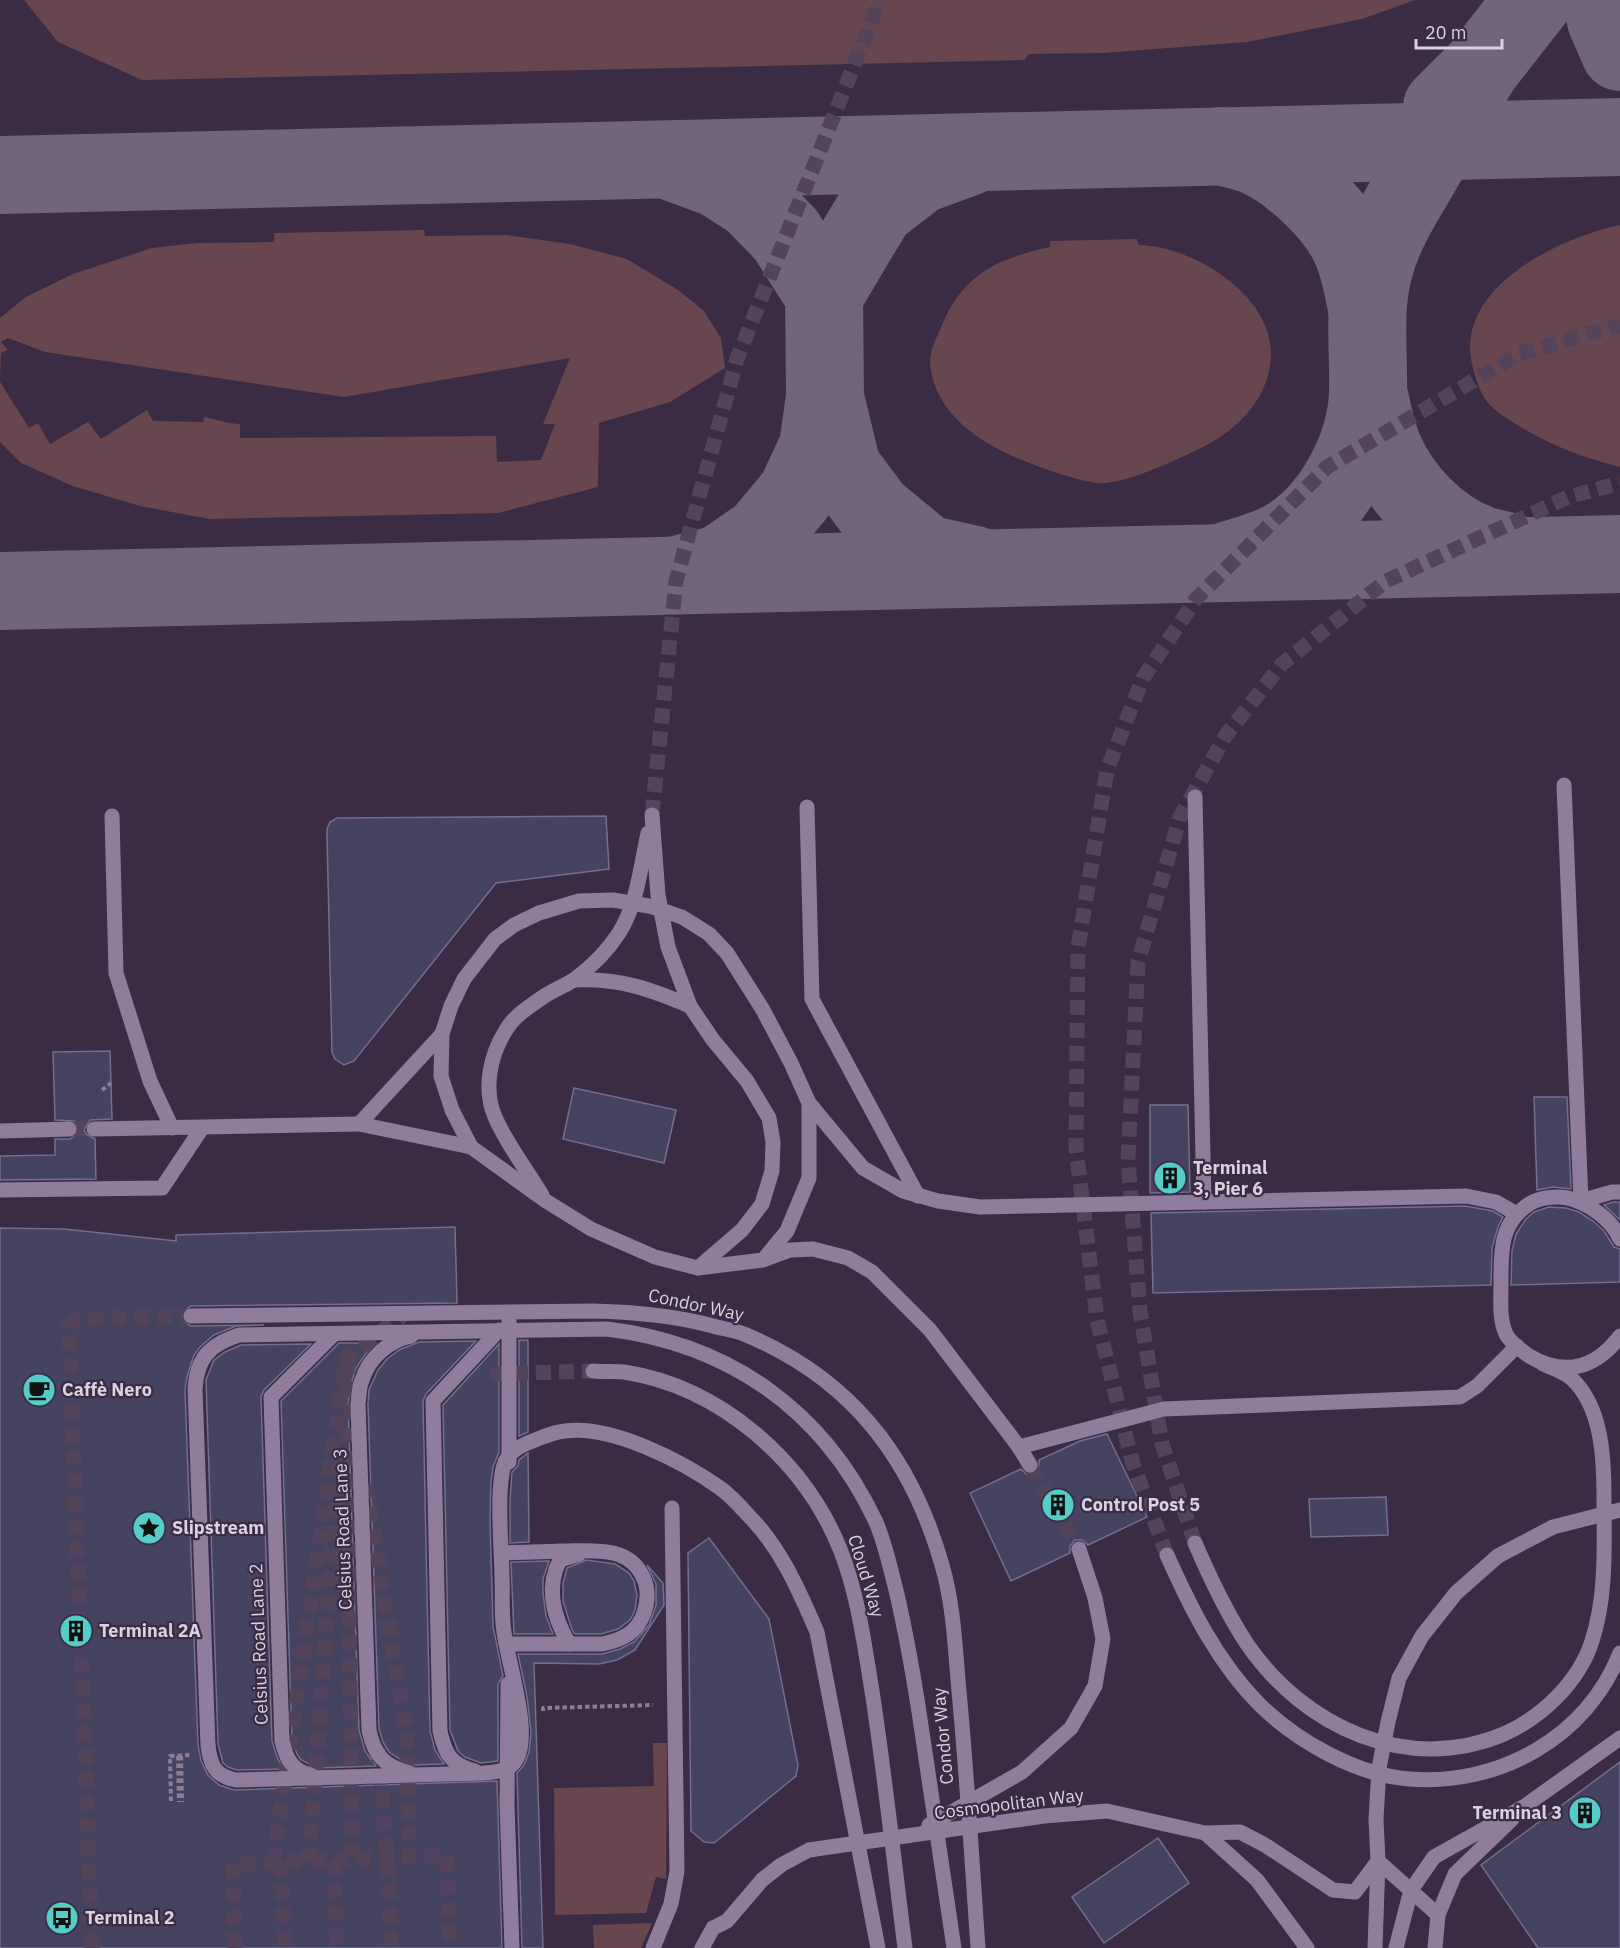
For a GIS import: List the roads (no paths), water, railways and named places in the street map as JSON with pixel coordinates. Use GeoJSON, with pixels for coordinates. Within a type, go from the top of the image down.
{"type":"FeatureCollection","features":[{"type":"Feature","properties":{"kind":"street"},"geometry":{"type":"LineString","coordinates":[[1564,785],[1581,1201]]}},
{"type":"Feature","properties":{"kind":"street"},"geometry":{"type":"LineString","coordinates":[[1195,797],[1204,1202]]}},
{"type":"Feature","properties":{"kind":"street"},"geometry":{"type":"LineString","coordinates":[[807,807],[812,999],[918,1196]]}},
{"type":"Feature","properties":{"kind":"street"},"geometry":{"type":"LineString","coordinates":[[546,1202],[504,1135],[494,1114],[489,1091],[490,1070],[507,1029],[525,1010],[545,995],[575,980],[602,954],[618,934],[628,917],[652,815],[657,884],[664,933],[690,1006],[713,1040],[747,1081],[769,1118],[773,1143],[772,1171],[762,1204],[742,1230],[698,1268]]}},
{"type":"Feature","properties":{"kind":"street"},"geometry":{"type":"LineString","coordinates":[[112,816],[116,973],[150,1081],[172,1128]]}},
{"type":"Feature","properties":{"kind":"street"},"geometry":{"type":"LineString","coordinates":[[471,1147],[452,1110],[441,1076],[442,1034],[451,1006],[464,979],[495,939],[514,925],[539,913],[579,901],[613,900],[649,906],[682,917],[709,934],[727,954],[763,1010],[809,1103],[863,1168],[903,1191],[938,1201],[980,1207],[1466,1196],[1497,1202],[1515,1213]]}},
{"type":"Feature","properties":{"kind":"street"},"geometry":{"type":"LineString","coordinates":[[575,980],[598,979],[633,984],[690,1006]]}},
{"type":"Feature","properties":{"kind":"street"},"geometry":{"type":"LineString","coordinates":[[359,1124],[442,1034]]}},
{"type":"Feature","properties":{"kind":"street"},"geometry":{"type":"LineString","coordinates":[[763,1260],[787,1231],[809,1178],[809,1103]]}},
{"type":"Feature","properties":{"kind":"street"},"geometry":{"type":"LineString","coordinates":[[94,1129],[359,1124],[471,1147],[546,1202],[591,1229],[655,1257],[698,1268],[763,1260],[790,1250],[813,1249],[848,1258],[872,1272],[930,1330],[1019,1447],[1030,1465]]}},
{"type":"Feature","properties":{"kind":"street"},"geometry":{"type":"LineString","coordinates":[[0,1191],[162,1188],[202,1128]]}},
{"type":"Feature","properties":{"kind":"street"},"geometry":{"type":"LineString","coordinates":[[0,1131],[69,1129]]}},
{"type":"Feature","properties":{"kind":"street"},"geometry":{"type":"LineString","coordinates":[[1581,1201],[1620,1192]]}},
{"type":"Feature","properties":{"kind":"street"},"geometry":{"type":"LineString","coordinates":[[1195,1544],[1213,1587],[1248,1645],[1281,1684],[1314,1711],[1344,1728],[1371,1740],[1411,1749],[1445,1749],[1483,1743],[1518,1728],[1544,1710],[1573,1679],[1592,1644],[1600,1614],[1604,1566],[1604,1481],[1601,1448],[1591,1405],[1582,1391],[1569,1376],[1523,1352],[1507,1335],[1501,1313],[1501,1254],[1504,1234],[1515,1213],[1536,1199],[1562,1197],[1581,1201],[1603,1216],[1620,1239]]}},
{"type":"Feature","properties":{"kind":"street"},"geometry":{"type":"LineString","coordinates":[[509,1312],[507,1804],[512,1948]]}},
{"type":"Feature","properties":{"kind":"street","name":"Condor Way"},"geometry":{"type":"LineString","coordinates":[[191,1316],[641,1312],[689,1319],[743,1334],[805,1365],[854,1404],[892,1452],[921,1503],[943,1567],[953,1624],[978,1948]]}},
{"type":"Feature","properties":{"kind":"street"},"geometry":{"type":"LineString","coordinates":[[499,1330],[503,1630],[521,1719],[521,1750],[515,1763],[503,1771],[484,1773],[236,1780],[225,1778],[215,1770],[209,1759],[195,1389],[198,1366],[211,1348],[239,1335],[499,1330],[607,1329],[632,1332],[680,1344],[723,1361],[763,1385],[796,1411],[833,1450],[876,1522],[892,1574],[908,1643],[954,1948]]}},
{"type":"Feature","properties":{"kind":"street"},"geometry":{"type":"LineString","coordinates":[[484,1773],[465,1768],[452,1760],[444,1748],[440,1731],[433,1401],[499,1330]]}},
{"type":"Feature","properties":{"kind":"street","name":"Celsius Road Lane 3"},"geometry":{"type":"LineString","coordinates":[[415,1775],[396,1769],[382,1760],[372,1745],[369,1730],[358,1404],[362,1380],[371,1361],[387,1346],[407,1337],[465,1332]]}},
{"type":"Feature","properties":{"kind":"street","name":"Celsius Road Lane 2"},"geometry":{"type":"LineString","coordinates":[[320,1778],[304,1774],[293,1767],[285,1755],[282,1741],[271,1396],[334,1334]]}},
{"type":"Feature","properties":{"kind":"street"},"geometry":{"type":"LineString","coordinates":[[1543,1364],[1567,1368],[1588,1364],[1609,1351],[1620,1336]]}},
{"type":"Feature","properties":{"kind":"street"},"geometry":{"type":"LineString","coordinates":[[1019,1447],[1164,1409],[1460,1397],[1477,1386],[1517,1346]]}},
{"type":"Feature","properties":{"kind":"street","name":"Cloud Way"},"geometry":{"type":"LineString","coordinates":[[592,1371],[623,1372],[656,1379],[692,1393],[730,1414],[761,1438],[785,1462],[809,1492],[826,1519],[840,1549],[850,1579],[862,1631],[876,1719],[904,1941]]}},
{"type":"Feature","properties":{"kind":"street"},"geometry":{"type":"LineString","coordinates":[[500,1494],[506,1459],[514,1450],[549,1434],[586,1430],[648,1448],[684,1466],[721,1489],[751,1518],[782,1558],[818,1632],[878,1948]]}},
{"type":"Feature","properties":{"kind":"street"},"geometry":{"type":"LineString","coordinates":[[652,1948],[671,1904],[676,1871],[672,1508]]}},
{"type":"Feature","properties":{"kind":"street"},"geometry":{"type":"LineString","coordinates":[[1375,1948],[1378,1861],[1376,1818],[1379,1768],[1399,1678],[1422,1636],[1456,1593],[1498,1556],[1553,1527],[1620,1510]]}},
{"type":"Feature","properties":{"kind":"street"},"geometry":{"type":"LineString","coordinates":[[908,1837],[1022,1772],[1071,1728],[1095,1686],[1103,1639],[1095,1598],[1079,1549]]}},
{"type":"Feature","properties":{"kind":"street"},"geometry":{"type":"LineString","coordinates":[[569,1644],[558,1626],[554,1611],[552,1585],[554,1571],[560,1560],[589,1551]]}},
{"type":"Feature","properties":{"kind":"street"},"geometry":{"type":"LineString","coordinates":[[502,1553],[611,1552],[632,1561],[640,1570],[645,1581],[646,1605],[636,1629],[626,1638],[602,1644],[506,1644]]}},
{"type":"Feature","properties":{"kind":"street"},"geometry":{"type":"LineString","coordinates":[[1167,1555],[1187,1600],[1223,1662],[1260,1705],[1297,1735],[1330,1755],[1361,1768],[1407,1779],[1448,1779],[1491,1771],[1532,1754],[1563,1733],[1597,1696],[1620,1653]]}},
{"type":"Feature","properties":{"kind":"street"},"geometry":{"type":"LineString","coordinates":[[1396,1948],[1411,1890],[1434,1857],[1525,1806],[1620,1738]]}},
{"type":"Feature","properties":{"kind":"street"},"geometry":{"type":"LineString","coordinates":[[1435,1948],[1438,1916],[1455,1874],[1525,1806]]}},
{"type":"Feature","properties":{"kind":"street","name":"Cosmopolitan Way"},"geometry":{"type":"LineString","coordinates":[[702,1948],[713,1928],[727,1921],[762,1880],[781,1865],[809,1850],[1044,1816],[1107,1811],[1205,1833],[1257,1880],[1307,1948]]}},
{"type":"Feature","properties":{"kind":"street"},"geometry":{"type":"LineString","coordinates":[[1205,1833],[1240,1832],[1265,1845],[1333,1890],[1355,1892],[1378,1861]]}},
{"type":"Feature","properties":{"kind":"street"},"geometry":{"type":"LineString","coordinates":[[1378,1861],[1438,1916]]}},
{"type":"Feature","properties":{"kind":"tunnel"},"geometry":{"type":"LineString","coordinates":[[652,815],[676,581],[737,359],[880,0]]}},
{"type":"Feature","properties":{"kind":"tunnel"},"geometry":{"type":"LineString","coordinates":[[1167,1555],[1132,1461],[1097,1319],[1076,1148],[1078,947],[1107,770],[1143,678],[1196,599],[1327,467],[1519,354],[1620,325]]}},
{"type":"Feature","properties":{"kind":"tunnel"},"geometry":{"type":"LineString","coordinates":[[1195,1543],[1162,1444],[1140,1311],[1128,1160],[1138,962],[1180,817],[1226,735],[1282,664],[1386,581],[1568,497],[1620,483]]}},
{"type":"Feature","properties":{"kind":"tunnel"},"geometry":{"type":"LineString","coordinates":[[69,1129],[94,1129]]}},
{"type":"Feature","properties":{"kind":"tunnel"},"geometry":{"type":"LineString","coordinates":[[273,1863],[346,1359],[404,1314]]}},
{"type":"Feature","properties":{"kind":"tunnel"},"geometry":{"type":"LineString","coordinates":[[92,1948],[69,1326],[78,1319],[191,1316]]}},
{"type":"Feature","properties":{"kind":"tunnel"},"geometry":{"type":"LineString","coordinates":[[346,1359],[353,1439]]}},
{"type":"Feature","properties":{"kind":"tunnel"},"geometry":{"type":"LineString","coordinates":[[490,1374],[593,1371]]}},
{"type":"Feature","properties":{"kind":"tunnel"},"geometry":{"type":"LineString","coordinates":[[347,1428],[352,1860]]}},
{"type":"Feature","properties":{"kind":"tunnel"},"geometry":{"type":"LineString","coordinates":[[1030,1465],[1079,1549]]}},
{"type":"Feature","properties":{"kind":"tunnel"},"geometry":{"type":"LineString","coordinates":[[366,1484],[406,1731],[410,1858]]}},
{"type":"Feature","properties":{"kind":"tunnel"},"geometry":{"type":"LineString","coordinates":[[309,1862],[336,1491]]}},
{"type":"Feature","properties":{"kind":"tunnel"},"geometry":{"type":"LineString","coordinates":[[378,1747],[387,1858],[391,1948]]}},
{"type":"Feature","properties":{"kind":"tunnel"},"geometry":{"type":"LineString","coordinates":[[235,1948],[233,1864],[447,1856],[450,1948]]}},
{"type":"Feature","properties":{"kind":"tunnel"},"geometry":{"type":"LineString","coordinates":[[333,1860],[337,1948]]}},
{"type":"Feature","properties":{"kind":"tunnel"},"geometry":{"type":"LineString","coordinates":[[281,1862],[285,1948]]}},
{"type":"Feature","properties":{"kind":"place","name":"Terminal 3, Pier 6"},"geometry":{"type":"Point","coordinates":[1170,1178]}},
{"type":"Feature","properties":{"kind":"place","name":"Caffè Nero"},"geometry":{"type":"Point","coordinates":[39,1390]}},
{"type":"Feature","properties":{"kind":"place","name":"Control Post 5"},"geometry":{"type":"Point","coordinates":[1058,1505]}},
{"type":"Feature","properties":{"kind":"place","name":"Slipstream"},"geometry":{"type":"Point","coordinates":[149,1528]}},
{"type":"Feature","properties":{"kind":"place","name":"Terminal 2A"},"geometry":{"type":"Point","coordinates":[76,1631]}},
{"type":"Feature","properties":{"kind":"place","name":"Terminal 3"},"geometry":{"type":"Point","coordinates":[1585,1813]}},
{"type":"Feature","properties":{"kind":"place","name":"Terminal 2"},"geometry":{"type":"Point","coordinates":[62,1918]}}]}
